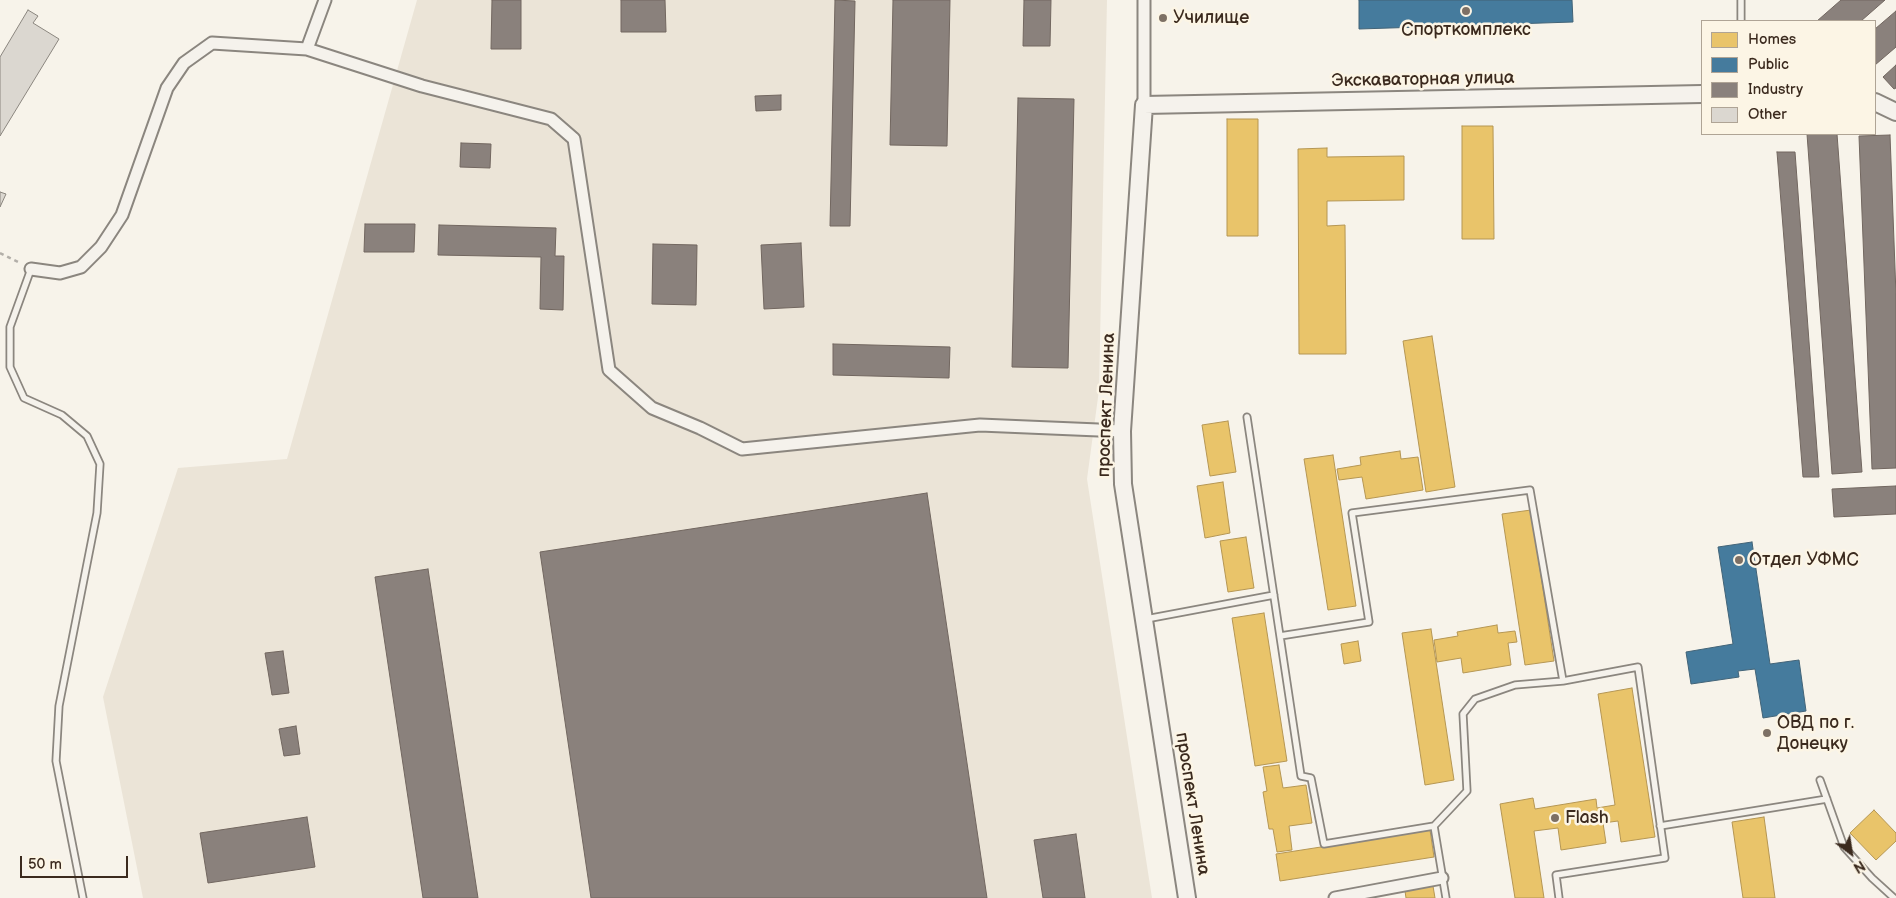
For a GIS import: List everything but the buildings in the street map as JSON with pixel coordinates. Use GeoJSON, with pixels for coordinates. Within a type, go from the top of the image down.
{"type":"FeatureCollection","features":[{"type":"Feature","properties":{"kind":"street"},"geometry":{"type":"LineString","coordinates":[[307,49],[325,0]]}},
{"type":"Feature","properties":{"kind":"street","name":"проспект Ленина"},"geometry":{"type":"LineString","coordinates":[[1144,0],[1144,105],[1122,431],[1123,484],[1187,898]]}},
{"type":"Feature","properties":{"kind":"street"},"geometry":{"type":"LineString","coordinates":[[30,269],[60,273],[81,267],[101,246],[122,216],[167,88],[184,64],[212,43],[307,49],[422,86],[551,119],[574,140],[609,370],[652,408],[700,428],[742,449],[980,425],[1122,431]]}},
{"type":"Feature","properties":{"kind":"street","name":"Экскаваторная улица"},"geometry":{"type":"LineString","coordinates":[[1144,105],[1701,94]]}},
{"type":"Feature","properties":{"kind":"street"},"geometry":{"type":"LineString","coordinates":[[1876,102],[1896,112]]}},
{"type":"Feature","properties":{"kind":"street"},"geometry":{"type":"LineString","coordinates":[[1335,898],[1442,878]]}},
{"type":"Feature","properties":{"kind":"lane"},"geometry":{"type":"LineString","coordinates":[[1741,0],[1741,20]]}},
{"type":"Feature","properties":{"kind":"lane"},"geometry":{"type":"LineString","coordinates":[[30,269],[10,327],[10,367],[24,398],[62,415],[87,436],[100,464],[97,513],[59,706],[56,761],[83,898]]}},
{"type":"Feature","properties":{"kind":"lane"},"geometry":{"type":"LineString","coordinates":[[1247,417],[1301,776],[1311,778],[1324,844],[1434,826],[1467,791],[1463,714],[1476,699],[1515,685],[1563,681],[1638,668],[1665,858],[1556,875],[1559,898]]}},
{"type":"Feature","properties":{"kind":"lane"},"geometry":{"type":"LineString","coordinates":[[1280,636],[1369,622],[1352,513],[1530,490],[1563,681]]}},
{"type":"Feature","properties":{"kind":"lane"},"geometry":{"type":"LineString","coordinates":[[1144,619],[1274,595]]}},
{"type":"Feature","properties":{"kind":"lane"},"geometry":{"type":"LineString","coordinates":[[1820,780],[1844,847],[1872,878],[1894,898]]}},
{"type":"Feature","properties":{"kind":"lane"},"geometry":{"type":"LineString","coordinates":[[1660,826],[1827,799]]}},
{"type":"Feature","properties":{"kind":"lane"},"geometry":{"type":"LineString","coordinates":[[1434,826],[1446,898]]}},
{"type":"Feature","properties":{"kind":"path"},"geometry":{"type":"LineString","coordinates":[[0,253],[30,269]]}},
{"type":"Feature","properties":{"kind":"shaded area"},"geometry":{"type":"Polygon","coordinates":[[[417,0],[1107,0],[1099,390],[1087,479],[1152,898],[143,898],[103,697],[178,468],[287,459],[417,0]]]}},
{"type":"Feature","properties":{"kind":"place","name":"Спорткомплекс"},"geometry":{"type":"Point","coordinates":[1466,11]}},
{"type":"Feature","properties":{"kind":"place","name":"Училище"},"geometry":{"type":"Point","coordinates":[1163,18]}},
{"type":"Feature","properties":{"kind":"place","name":"Отдел УФМС"},"geometry":{"type":"Point","coordinates":[1739,560]}},
{"type":"Feature","properties":{"kind":"place","name":"ОВД по г. Донецку"},"geometry":{"type":"Point","coordinates":[1767,733]}},
{"type":"Feature","properties":{"kind":"place","name":"Flash"},"geometry":{"type":"Point","coordinates":[1555,818]}}]}
